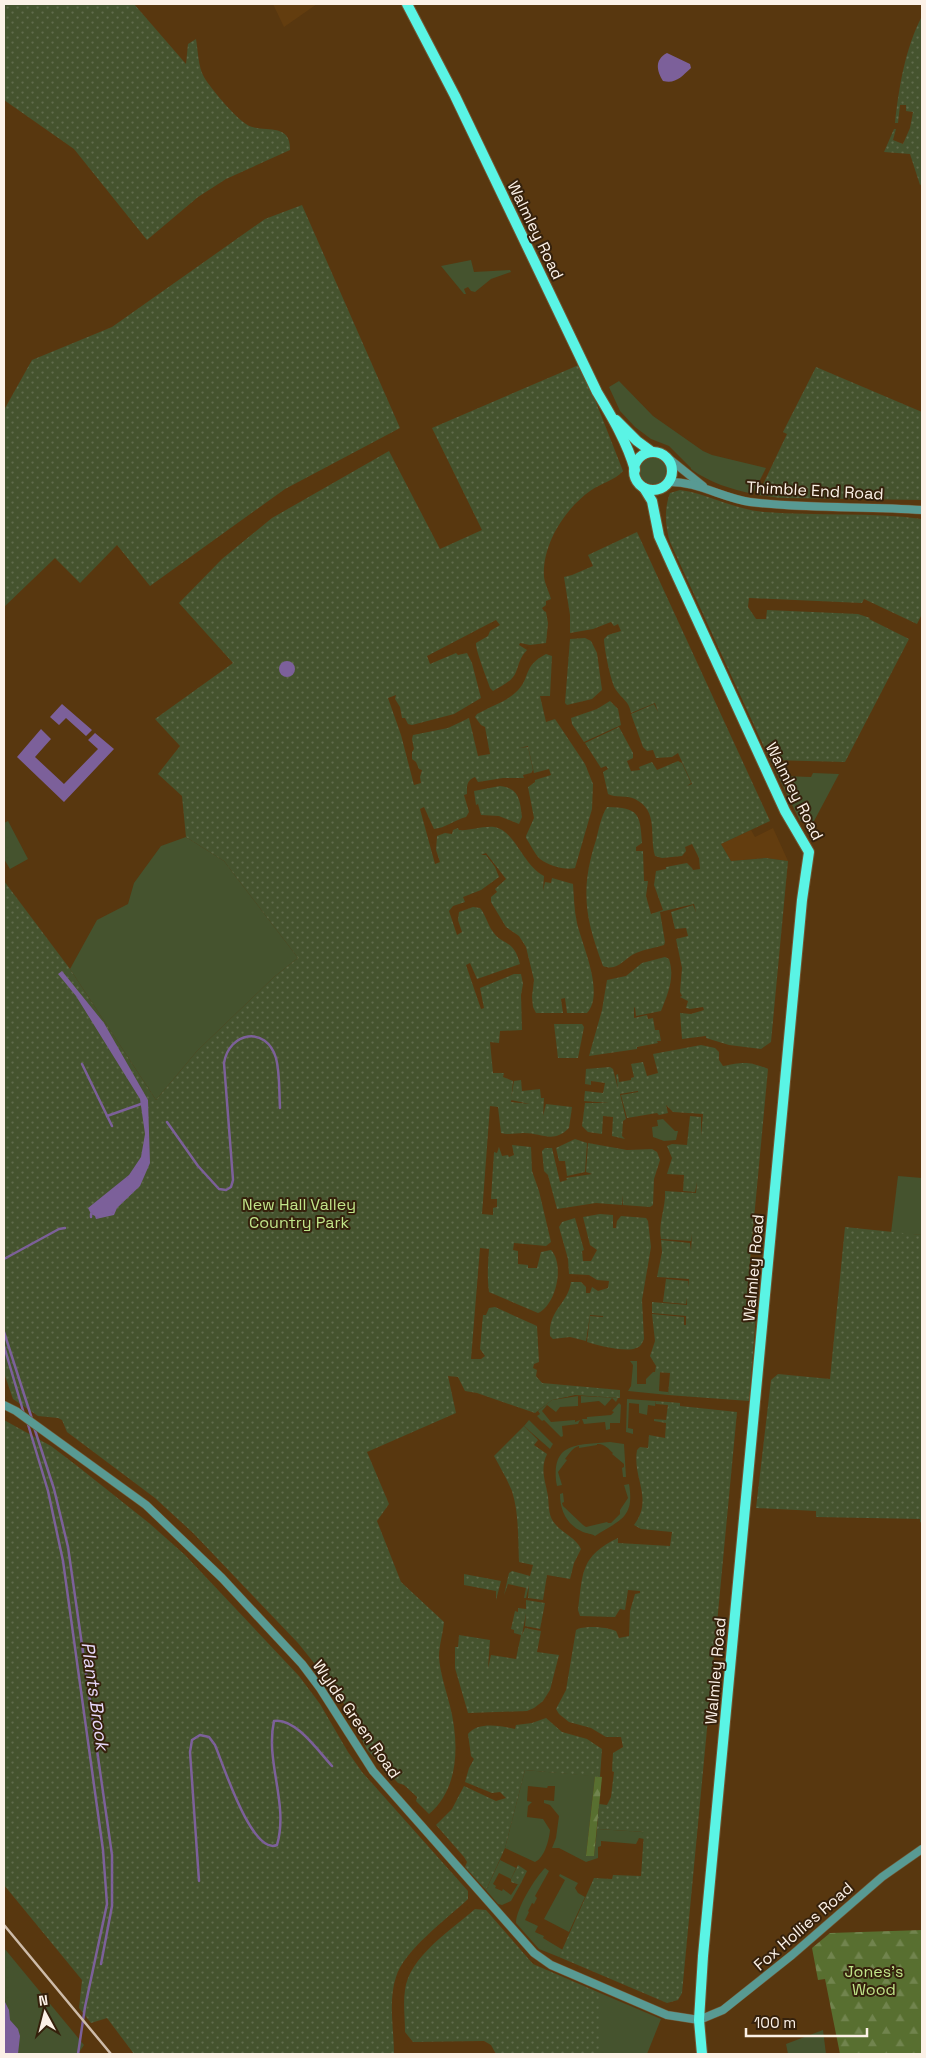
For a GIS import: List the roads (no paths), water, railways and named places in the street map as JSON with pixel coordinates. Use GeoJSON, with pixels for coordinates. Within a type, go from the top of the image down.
{"type":"FeatureCollection","features":[{"type":"Feature","properties":{"kind":"main road","name":"Walmley Road"},"geometry":{"type":"LineString","coordinates":[[407,4],[459,105],[597,392],[613,417],[632,458],[635,470]]}},
{"type":"Feature","properties":{"kind":"main road"},"geometry":{"type":"LineString","coordinates":[[613,417],[637,441],[652,452],[660,453],[666,457],[672,472],[655,517]]}},
{"type":"Feature","properties":{"kind":"main road"},"geometry":{"type":"LineString","coordinates":[[652,452],[641,457],[635,470],[636,477],[644,488],[654,490],[666,484]]}},
{"type":"Feature","properties":{"kind":"main road","name":"Walmley Road"},"geometry":{"type":"LineString","coordinates":[[644,488],[652,501],[659,536],[676,574],[785,811],[809,852],[802,900],[704,1947],[699,2020],[702,2054]]}},
{"type":"Feature","properties":{"kind":"street","name":"Thimble End Road"},"geometry":{"type":"LineString","coordinates":[[666,457],[707,489]]}},
{"type":"Feature","properties":{"kind":"street","name":"Thimble End Road"},"geometry":{"type":"LineString","coordinates":[[666,484],[682,482],[747,502],[782,506],[922,510]]}},
{"type":"Feature","properties":{"kind":"street","name":"Wylde Green Road"},"geometry":{"type":"LineString","coordinates":[[4,1405],[16,1411],[146,1505],[174,1530],[302,1664],[320,1688],[373,1771],[534,1953],[551,1965],[667,2015],[699,2020]]}},
{"type":"Feature","properties":{"kind":"street","name":"Fox Hollies Road"},"geometry":{"type":"LineString","coordinates":[[699,2020],[723,2010],[792,1955],[882,1877],[922,1849]]}},
{"type":"Feature","properties":{"kind":"waterway"},"geometry":{"type":"LineString","coordinates":[[167,1122],[198,1166],[219,1189],[226,1190],[231,1187],[233,1180],[224,1063],[227,1053],[233,1044],[248,1036],[264,1040],[271,1047],[276,1058],[279,1076],[280,1108]]}},
{"type":"Feature","properties":{"kind":"waterway"},"geometry":{"type":"LineString","coordinates":[[82,1064],[112,1126]]}},
{"type":"Feature","properties":{"kind":"waterway"},"geometry":{"type":"LineString","coordinates":[[107,1116],[141,1104]]}},
{"type":"Feature","properties":{"kind":"waterway"},"geometry":{"type":"LineString","coordinates":[[4,1259],[59,1229],[65,1228]]}},
{"type":"Feature","properties":{"kind":"waterway"},"geometry":{"type":"LineString","coordinates":[[4,1332],[32,1419]]}},
{"type":"Feature","properties":{"kind":"waterway","name":"Plants Brook"},"geometry":{"type":"LineString","coordinates":[[4,1346],[24,1414]]}},
{"type":"Feature","properties":{"kind":"waterway","name":"Plants Brook"},"geometry":{"type":"LineString","coordinates":[[27,1421],[48,1491],[63,1561],[103,1850],[107,1904],[85,2007],[78,2054]]}},
{"type":"Feature","properties":{"kind":"waterway"},"geometry":{"type":"LineString","coordinates":[[34,1427],[54,1489],[68,1547],[112,1855],[112,1906],[101,1964]]}},
{"type":"Feature","properties":{"kind":"waterway"},"geometry":{"type":"LineString","coordinates":[[199,1881],[190,1752],[192,1740],[200,1735],[209,1737],[215,1745],[240,1806],[258,1837],[267,1845],[277,1845],[280,1830],[279,1799],[272,1752],[274,1721],[282,1721],[298,1730],[332,1766]]}},
{"type":"Feature","properties":{"kind":"railway"},"geometry":{"type":"LineString","coordinates":[[4,1925],[111,2054]]}},
{"type":"Feature","properties":{"kind":"park label","name":"New Hall Valley Country Park"},"geometry":{"type":"Point","coordinates":[299,1213]}},
{"type":"Feature","properties":{"kind":"park label","name":"Jones's Wood"},"geometry":{"type":"Point","coordinates":[874,1980]}}]}
